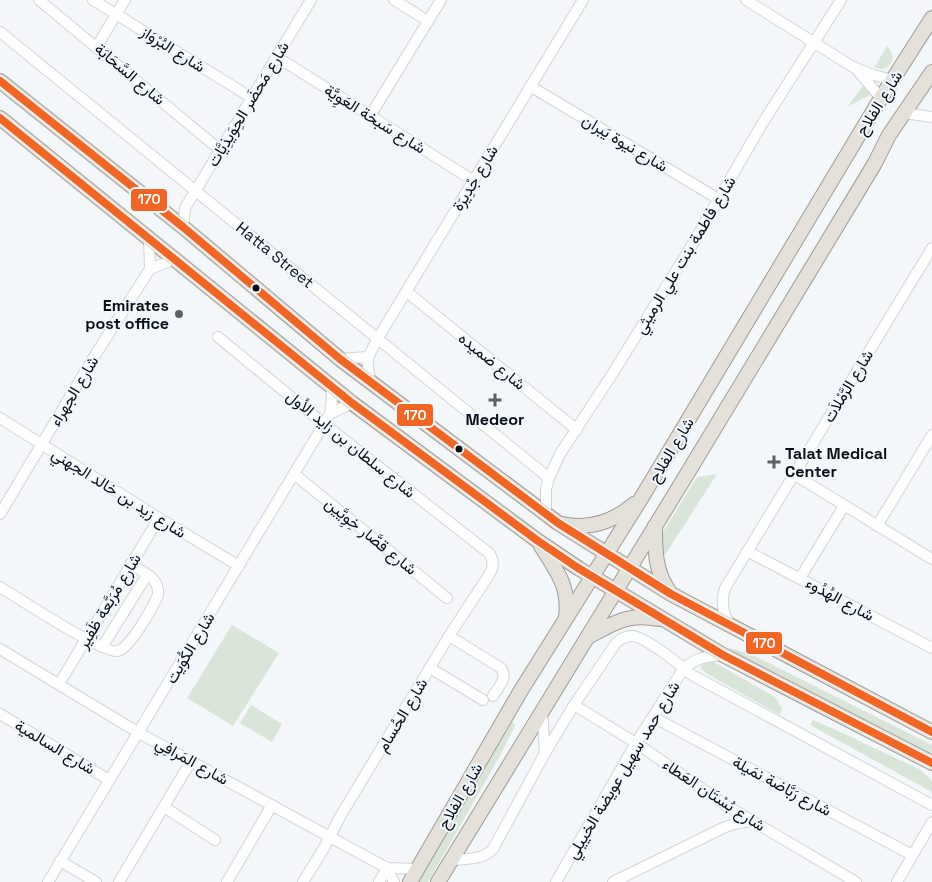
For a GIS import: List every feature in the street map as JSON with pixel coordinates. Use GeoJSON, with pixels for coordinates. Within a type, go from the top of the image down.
{"type":"FeatureCollection","features":[{"type":"Feature","properties":{"kind":"main road","name":"شارع الفلاح"},"geometry":{"type":"LineString","coordinates":[[410,882],[520,692],[642,497],[881,98],[932,18]]}},
{"type":"Feature","properties":{"kind":"main road","name":"شارع الفلاح"},"geometry":{"type":"LineString","coordinates":[[442,879],[874,164],[889,135],[932,72]]}},
{"type":"Feature","properties":{"kind":"main road"},"geometry":{"type":"LineString","coordinates":[[0,81],[170,216],[340,359],[546,515],[671,594],[932,732]]}},
{"type":"Feature","properties":{"kind":"main road","name":"شارع سلطان بن زايد الأول"},"geometry":{"type":"LineString","coordinates":[[0,118],[352,403],[538,541],[592,577],[723,655],[932,763]]}},
{"type":"Feature","properties":{"kind":"main road"},"geometry":{"type":"LineString","coordinates":[[558,523],[586,527],[600,524],[627,511],[642,497]]}},
{"type":"Feature","properties":{"kind":"main road"},"geometry":{"type":"LineString","coordinates":[[655,524],[656,562],[664,584],[671,594]]}},
{"type":"Feature","properties":{"kind":"main road"},"geometry":{"type":"LineString","coordinates":[[538,541],[564,583],[567,606],[566,620]]}},
{"type":"Feature","properties":{"kind":"main road"},"geometry":{"type":"LineString","coordinates":[[587,638],[627,617],[648,617],[664,620]]}},
{"type":"Feature","properties":{"kind":"street","name":"شارع السَّحَابَة"},"geometry":{"type":"LineString","coordinates":[[39,0],[97,46],[220,150]]}},
{"type":"Feature","properties":{"kind":"street","name":"شارع البُرْوَاز"},"geometry":{"type":"LineString","coordinates":[[93,0],[252,98]]}},
{"type":"Feature","properties":{"kind":"street"},"geometry":{"type":"LineString","coordinates":[[97,46],[124,0]]}},
{"type":"Feature","properties":{"kind":"street","name":"شارع مَحضَر الحِوَيذِيَّات"},"geometry":{"type":"LineString","coordinates":[[183,227],[185,208],[195,190],[312,0]]}},
{"type":"Feature","properties":{"kind":"street"},"geometry":{"type":"LineString","coordinates":[[394,0],[428,21]]}},
{"type":"Feature","properties":{"kind":"street"},"geometry":{"type":"LineString","coordinates":[[370,116],[441,0]]}},
{"type":"Feature","properties":{"kind":"street","name":"شارع جْدِيرَة"},"geometry":{"type":"LineString","coordinates":[[368,357],[583,0]]}},
{"type":"Feature","properties":{"kind":"street"},"geometry":{"type":"LineString","coordinates":[[746,0],[853,67],[893,80]]}},
{"type":"Feature","properties":{"kind":"street","name":"شارع فاطمة بنت علي الرميثي"},"geometry":{"type":"LineString","coordinates":[[546,515],[546,490],[549,478],[560,454],[720,200],[762,124],[841,0]]}},
{"type":"Feature","properties":{"kind":"street","name":"Hatta Street"},"geometry":{"type":"LineString","coordinates":[[0,32],[549,478]]}},
{"type":"Feature","properties":{"kind":"street","name":"شارع سَبخة العَوِيَّة"},"geometry":{"type":"LineString","coordinates":[[276,57],[474,181]]}},
{"type":"Feature","properties":{"kind":"street"},"geometry":{"type":"LineString","coordinates":[[853,67],[881,98]]}},
{"type":"Feature","properties":{"kind":"street","name":"شارع نيوة يَبران"},"geometry":{"type":"LineString","coordinates":[[530,86],[720,200]]}},
{"type":"Feature","properties":{"kind":"street"},"geometry":{"type":"LineString","coordinates":[[916,94],[931,116]]}},
{"type":"Feature","properties":{"kind":"street"},"geometry":{"type":"LineString","coordinates":[[904,113],[931,116]]}},
{"type":"Feature","properties":{"kind":"street"},"geometry":{"type":"LineString","coordinates":[[170,216],[185,208]]}},
{"type":"Feature","properties":{"kind":"street"},"geometry":{"type":"LineString","coordinates":[[148,238],[150,269],[175,259]]}},
{"type":"Feature","properties":{"kind":"street","name":"شارع الرَّمْلاَت"},"geometry":{"type":"LineString","coordinates":[[736,629],[725,614],[723,596],[725,588],[931,251]]}},
{"type":"Feature","properties":{"kind":"street","name":"شارع الجهراء"},"geometry":{"type":"LineString","coordinates":[[0,514],[3,503],[42,445],[97,352],[150,269]]}},
{"type":"Feature","properties":{"kind":"street","name":"شارع ضميده"},"geometry":{"type":"LineString","coordinates":[[407,292],[576,430]]}},
{"type":"Feature","properties":{"kind":"street","name":"شارع سلطان بن زايد الأول"},"geometry":{"type":"LineString","coordinates":[[218,336],[324,424],[485,550]]}},
{"type":"Feature","properties":{"kind":"street"},"geometry":{"type":"LineString","coordinates":[[340,359],[368,357],[371,383]]}},
{"type":"Feature","properties":{"kind":"street","name":"شارع الكُوَيت"},"geometry":{"type":"LineString","coordinates":[[48,882],[330,414],[332,400],[331,385]]}},
{"type":"Feature","properties":{"kind":"street"},"geometry":{"type":"LineString","coordinates":[[330,414],[352,403]]}},
{"type":"Feature","properties":{"kind":"street","name":"شارع زيد بن خالد الجهني"},"geometry":{"type":"LineString","coordinates":[[0,418],[158,518],[239,566]]}},
{"type":"Feature","properties":{"kind":"street"},"geometry":{"type":"LineString","coordinates":[[877,526],[932,436]]}},
{"type":"Feature","properties":{"kind":"street","name":"شارع قصَّار خِوِيَّين"},"geometry":{"type":"LineString","coordinates":[[294,474],[447,598]]}},
{"type":"Feature","properties":{"kind":"street"},"geometry":{"type":"LineString","coordinates":[[795,475],[932,558]]}},
{"type":"Feature","properties":{"kind":"street"},"geometry":{"type":"LineString","coordinates":[[800,578],[844,506]]}},
{"type":"Feature","properties":{"kind":"street","name":"شارع مُرَبَّعة ظَفِير"},"geometry":{"type":"LineString","coordinates":[[59,684],[158,518]]}},
{"type":"Feature","properties":{"kind":"street","name":"شارع الحُسام"},"geometry":{"type":"LineString","coordinates":[[303,882],[449,636],[492,571],[493,561],[485,550]]}},
{"type":"Feature","properties":{"kind":"street","name":"شارع الهُدُوء"},"geometry":{"type":"LineString","coordinates":[[747,551],[932,648]]}},
{"type":"Feature","properties":{"kind":"street"},"geometry":{"type":"LineString","coordinates":[[0,588],[87,639],[114,652],[123,649],[130,642],[156,599],[158,591],[156,582],[130,564]]}},
{"type":"Feature","properties":{"kind":"street"},"geometry":{"type":"LineString","coordinates":[[102,647],[147,575]]}},
{"type":"Feature","properties":{"kind":"street"},"geometry":{"type":"LineString","coordinates":[[449,636],[501,668],[504,679],[493,696]]}},
{"type":"Feature","properties":{"kind":"street"},"geometry":{"type":"LineString","coordinates":[[452,860],[478,859],[493,849],[545,753],[574,705],[616,643],[632,636],[643,640],[692,675],[932,805]]}},
{"type":"Feature","properties":{"kind":"street","name":"شارع المَرافِي"},"geometry":{"type":"LineString","coordinates":[[0,649],[139,733],[387,868],[418,869]]}},
{"type":"Feature","properties":{"kind":"street","name":"شارع حمد سهيل عويضة الخييلي"},"geometry":{"type":"LineString","coordinates":[[556,882],[636,743],[684,668],[704,656],[723,655]]}},
{"type":"Feature","properties":{"kind":"street"},"geometry":{"type":"LineString","coordinates":[[430,668],[483,700]]}},
{"type":"Feature","properties":{"kind":"street","name":"شارع بُسْتَان العَطاء"},"geometry":{"type":"LineString","coordinates":[[574,705],[636,743],[727,806],[843,878],[856,882]]}},
{"type":"Feature","properties":{"kind":"street"},"geometry":{"type":"LineString","coordinates":[[542,711],[545,753]]}},
{"type":"Feature","properties":{"kind":"street","name":"شارع السالمية"},"geometry":{"type":"LineString","coordinates":[[0,714],[109,780]]}},
{"type":"Feature","properties":{"kind":"street","name":"شارع رَبَّاضة نمَيلة"},"geometry":{"type":"LineString","coordinates":[[653,717],[912,855]]}},
{"type":"Feature","properties":{"kind":"street"},"geometry":{"type":"LineString","coordinates":[[119,882],[191,761]]}},
{"type":"Feature","properties":{"kind":"street"},"geometry":{"type":"LineString","coordinates":[[227,882],[272,805]]}},
{"type":"Feature","properties":{"kind":"street"},"geometry":{"type":"LineString","coordinates":[[725,827],[728,817],[727,806]]}},
{"type":"Feature","properties":{"kind":"street"},"geometry":{"type":"LineString","coordinates":[[164,807],[215,840]]}},
{"type":"Feature","properties":{"kind":"street"},"geometry":{"type":"LineString","coordinates":[[613,882],[725,827],[752,821]]}},
{"type":"Feature","properties":{"kind":"street"},"geometry":{"type":"LineString","coordinates":[[897,882],[932,822]]}},
{"type":"Feature","properties":{"kind":"street"},"geometry":{"type":"LineString","coordinates":[[60,861],[96,882]]}},
{"type":"Feature","properties":{"kind":"street"},"geometry":{"type":"LineString","coordinates":[[379,882],[387,868]]}},
{"type":"Feature","properties":{"kind":"street"},"geometry":{"type":"LineString","coordinates":[[387,868],[394,882]]}},
{"type":"Feature","properties":{"kind":"green space"},"geometry":{"type":"Polygon","coordinates":[[[887,46],[893,56],[891,62],[882,69],[874,68],[887,46]]]}},
{"type":"Feature","properties":{"kind":"green space"},"geometry":{"type":"Polygon","coordinates":[[[867,81],[875,88],[868,96],[847,107],[867,81]]]}},
{"type":"Feature","properties":{"kind":"green space"},"geometry":{"type":"Polygon","coordinates":[[[717,474],[665,555],[660,549],[658,540],[697,477],[717,474]]]}},
{"type":"Feature","properties":{"kind":"green space"},"geometry":{"type":"Polygon","coordinates":[[[232,625],[279,653],[233,726],[187,698],[232,625]]]}},
{"type":"Feature","properties":{"kind":"green space"},"geometry":{"type":"Polygon","coordinates":[[[728,647],[757,657],[932,745],[932,757],[735,654],[728,647]]]}},
{"type":"Feature","properties":{"kind":"green space"},"geometry":{"type":"Polygon","coordinates":[[[704,661],[714,662],[775,697],[782,708],[780,715],[709,675],[700,668],[704,661]]]}},
{"type":"Feature","properties":{"kind":"green space"},"geometry":{"type":"Polygon","coordinates":[[[251,705],[282,724],[272,742],[240,723],[251,705]]]}},
{"type":"Feature","properties":{"kind":"green space"},"geometry":{"type":"Polygon","coordinates":[[[813,720],[921,770],[932,781],[932,792],[810,725],[813,720]]]}},
{"type":"Feature","properties":{"kind":"green space"},"geometry":{"type":"Polygon","coordinates":[[[513,721],[515,726],[501,754],[428,882],[417,882],[513,721]]]}},
{"type":"Feature","properties":{"kind":"transit line","name":"170"},"geometry":{"type":"LineString","coordinates":[[0,81],[183,227],[340,359],[558,523],[671,594],[932,732]]}},
{"type":"Feature","properties":{"kind":"transit line","name":"170"},"geometry":{"type":"LineString","coordinates":[[0,118],[352,403],[538,541],[578,568],[723,655],[932,763]]}},
{"type":"Feature","properties":{"kind":"place","name":"Emirates post office"},"geometry":{"type":"Point","coordinates":[179,314]}},
{"type":"Feature","properties":{"kind":"place","name":"Medeor"},"geometry":{"type":"Point","coordinates":[495,400]}},
{"type":"Feature","properties":{"kind":"place","name":"Talat Medical Center"},"geometry":{"type":"Point","coordinates":[774,462]}}]}
